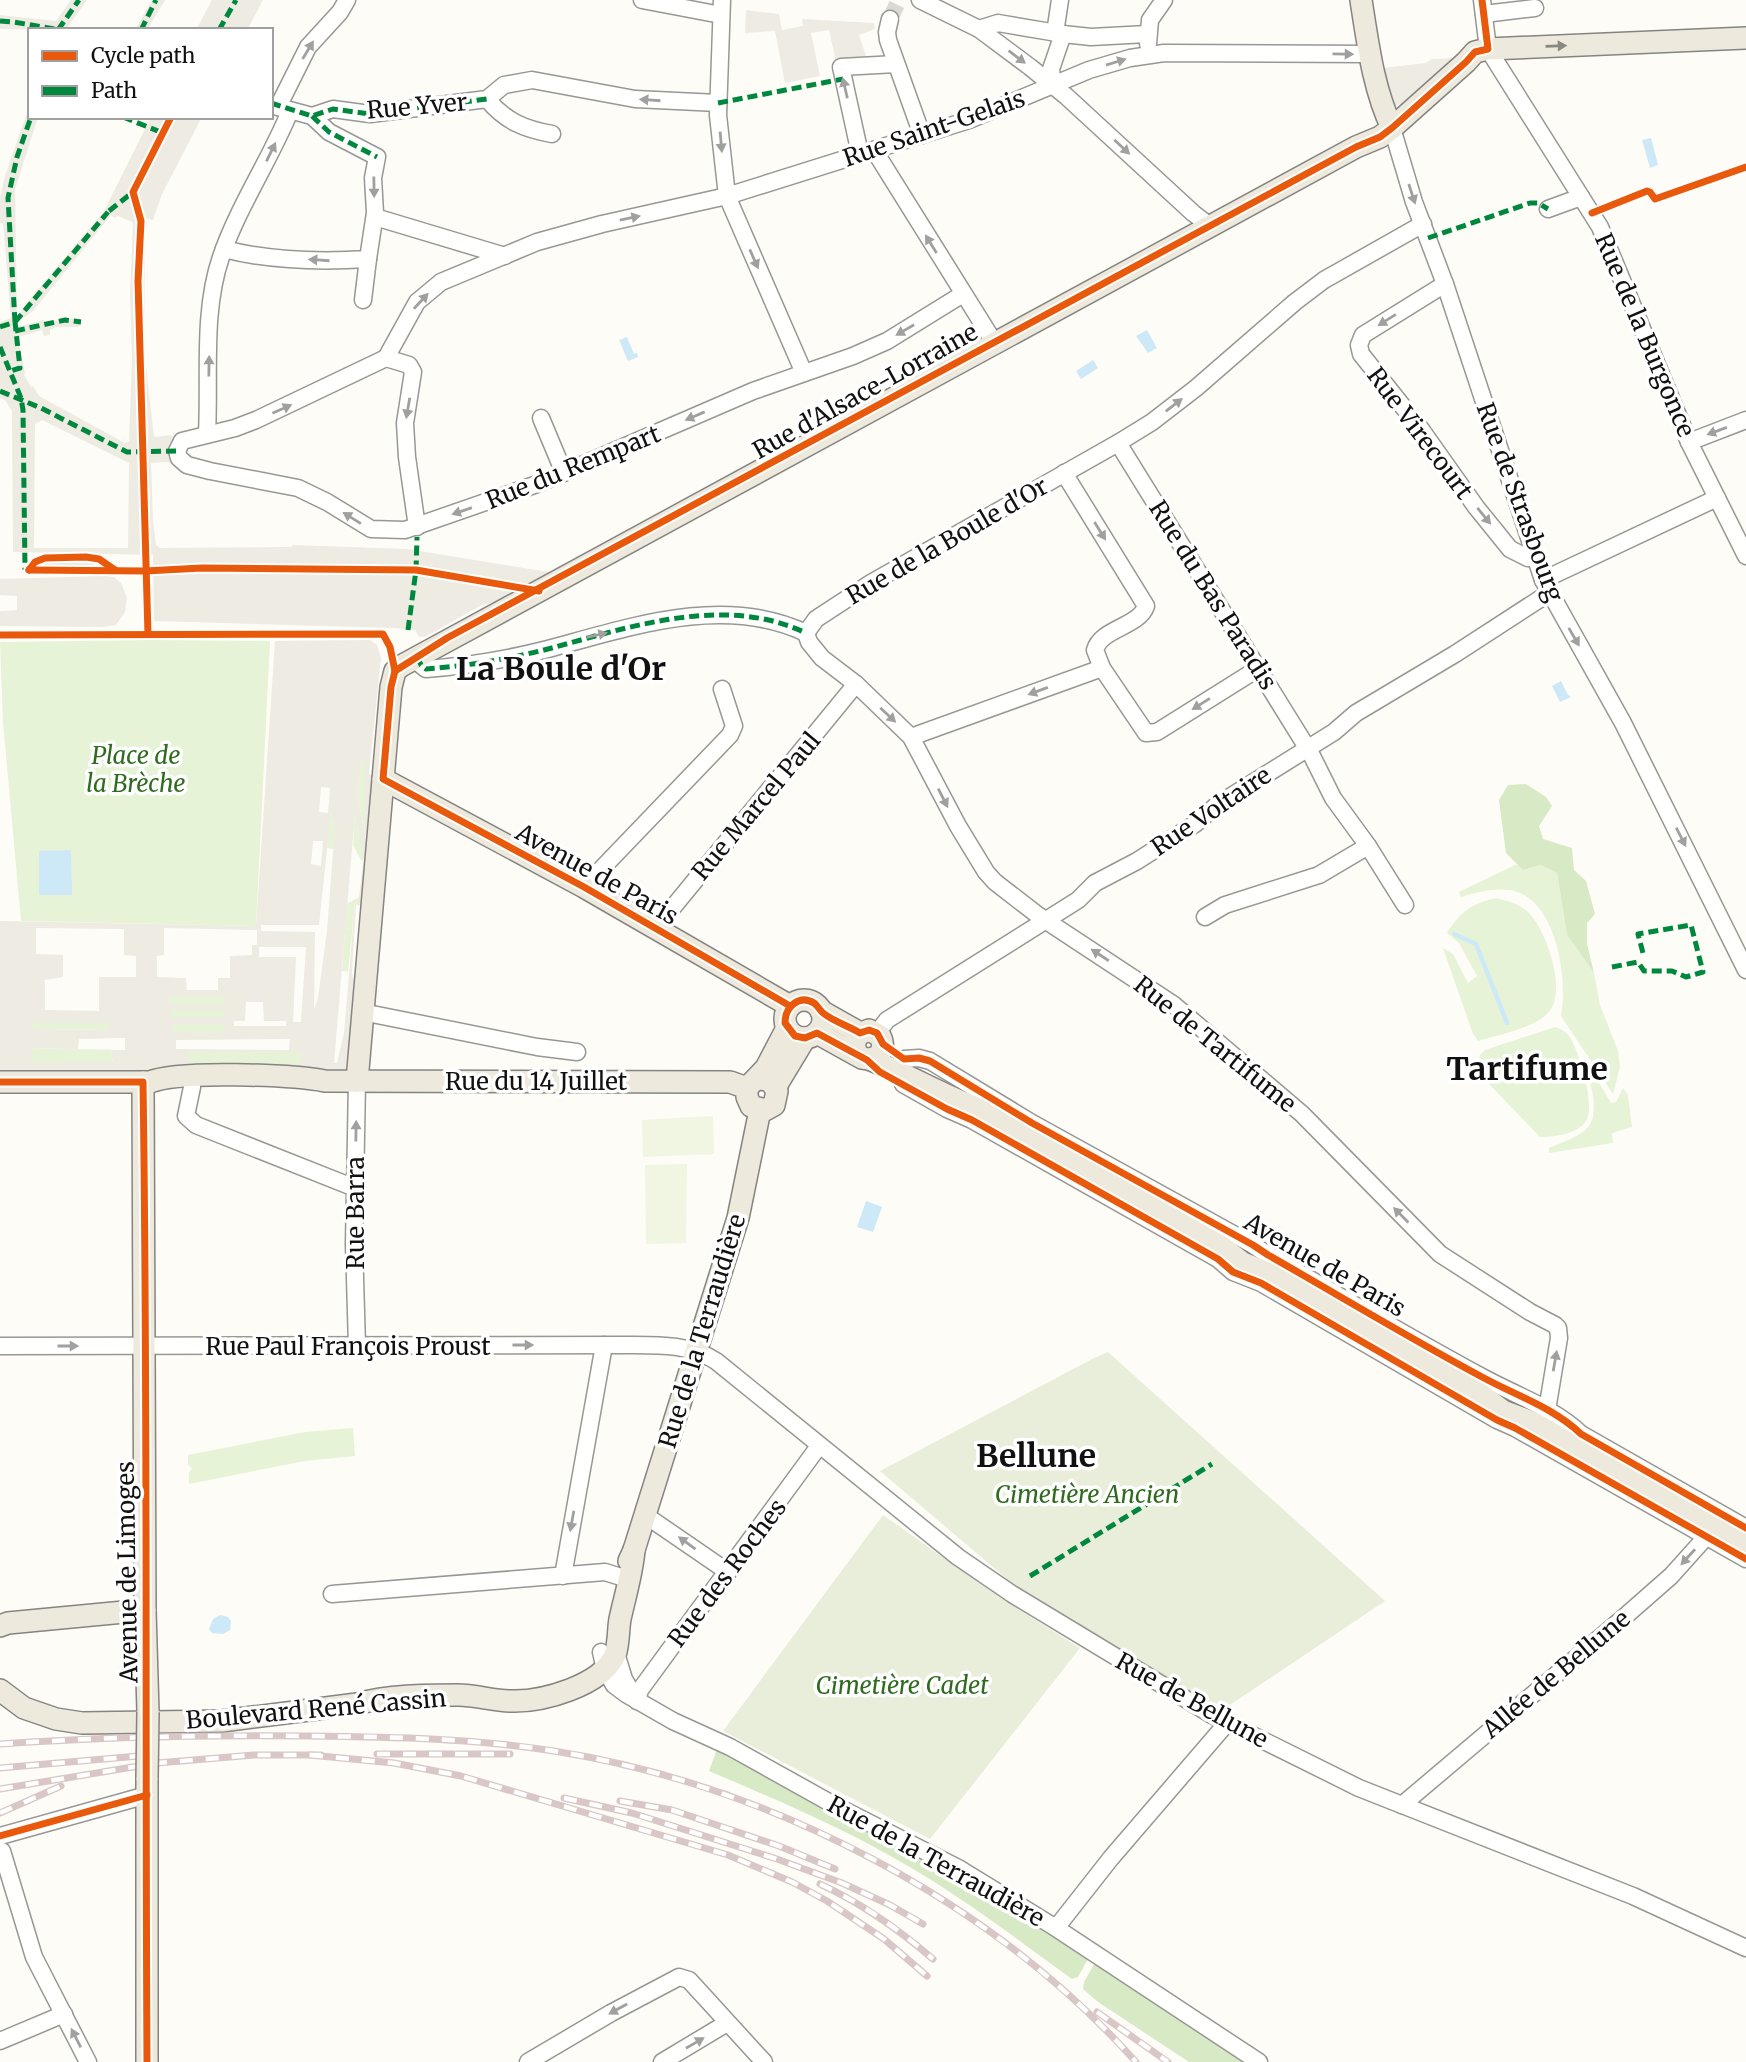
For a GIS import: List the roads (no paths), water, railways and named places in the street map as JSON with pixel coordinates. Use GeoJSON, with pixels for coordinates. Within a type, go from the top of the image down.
{"type":"FeatureCollection","features":[{"type":"Feature","properties":{"kind":"main road"},"geometry":{"type":"LineString","coordinates":[[1361,0],[1381,105],[1392,128]]}},
{"type":"Feature","properties":{"kind":"main road"},"geometry":{"type":"LineString","coordinates":[[1488,48],[1746,38]]}},
{"type":"Feature","properties":{"kind":"main road","name":"Rue d'Alsace-Lorraine"},"geometry":{"type":"LineString","coordinates":[[383,779],[394,671],[994,342],[1356,147],[1380,137],[1475,52],[1488,48]]}},
{"type":"Feature","properties":{"kind":"main road"},"geometry":{"type":"LineString","coordinates":[[1356,147],[1378,117],[1381,105]]}},
{"type":"Feature","properties":{"kind":"main road"},"geometry":{"type":"LineString","coordinates":[[357,1081],[383,779]]}},
{"type":"Feature","properties":{"kind":"main road","name":"Avenue de Paris"},"geometry":{"type":"LineString","coordinates":[[383,779],[583,887],[790,1006]]}},
{"type":"Feature","properties":{"kind":"main road"},"geometry":{"type":"LineString","coordinates":[[760,1084],[766,1068],[803,1033],[823,1021],[818,1006],[807,1000],[795,1002],[785,1017],[803,1033]]}},
{"type":"Feature","properties":{"kind":"main road","name":"Avenue de Paris"},"geometry":{"type":"LineString","coordinates":[[821,1012],[910,1076],[984,1119],[1009,1126],[1074,1170],[1222,1247],[1277,1283],[1476,1391],[1503,1411],[1539,1420],[1674,1504],[1746,1544]]}},
{"type":"Feature","properties":{"kind":"main road","name":"Avenue de Paris"},"geometry":{"type":"LineString","coordinates":[[803,1033],[869,1047],[904,1059],[957,1090],[984,1119]]}},
{"type":"Feature","properties":{"kind":"main road","name":"Rue du 14 Juillet"},"geometry":{"type":"LineString","coordinates":[[0,1082],[147,1082],[180,1076],[305,1077],[325,1081],[760,1084]]}},
{"type":"Feature","properties":{"kind":"main road","name":"Rue du 14 Juillet"},"geometry":{"type":"LineString","coordinates":[[147,1082],[160,1087],[305,1087],[325,1081]]}},
{"type":"Feature","properties":{"kind":"main road","name":"Avenue de Limoges"},"geometry":{"type":"LineString","coordinates":[[147,1082],[147,2062]]}},
{"type":"Feature","properties":{"kind":"main road","name":"Rue de la Terraudière"},"geometry":{"type":"LineString","coordinates":[[607,1658],[608,1609],[634,1550],[738,1218],[760,1110],[748,1102],[760,1084]]}},
{"type":"Feature","properties":{"kind":"main road","name":"Rue de la Terraudière"},"geometry":{"type":"LineString","coordinates":[[607,1658],[620,1623],[634,1550]]}},
{"type":"Feature","properties":{"kind":"main road"},"geometry":{"type":"LineString","coordinates":[[3,1624],[145,1610]]}},
{"type":"Feature","properties":{"kind":"main road","name":"Boulevard René Cassin"},"geometry":{"type":"LineString","coordinates":[[0,1690],[24,1708],[56,1719],[82,1723],[222,1721],[357,1704],[370,1700],[473,1696],[511,1702],[528,1700],[567,1691],[586,1683],[607,1658]]}},
{"type":"Feature","properties":{"kind":"street"},"geometry":{"type":"LineString","coordinates":[[347,0],[340,12],[308,47],[253,189],[229,232],[211,298],[207,434],[256,420],[386,358],[409,365],[412,372],[405,423],[417,527]]}},
{"type":"Feature","properties":{"kind":"street"},"geometry":{"type":"LineString","coordinates":[[642,0],[721,8],[718,103],[727,196],[804,373]]}},
{"type":"Feature","properties":{"kind":"street"},"geometry":{"type":"LineString","coordinates":[[920,0],[979,29],[1052,86],[1210,226]]}},
{"type":"Feature","properties":{"kind":"street"},"geometry":{"type":"LineString","coordinates":[[1052,86],[1051,69],[1059,34],[1060,0]]}},
{"type":"Feature","properties":{"kind":"street"},"geometry":{"type":"LineString","coordinates":[[1149,53],[1147,34],[1152,14],[1164,0]]}},
{"type":"Feature","properties":{"kind":"street"},"geometry":{"type":"LineString","coordinates":[[1488,48],[1483,7],[1535,8]]}},
{"type":"Feature","properties":{"kind":"street"},"geometry":{"type":"LineString","coordinates":[[890,19],[887,32],[922,135]]}},
{"type":"Feature","properties":{"kind":"street"},"geometry":{"type":"LineString","coordinates":[[979,29],[998,23],[1091,37],[1147,34]]}},
{"type":"Feature","properties":{"kind":"street","name":"Rue de la Burgonce"},"geometry":{"type":"LineString","coordinates":[[1488,48],[1609,244],[1689,442],[1746,556]]}},
{"type":"Feature","properties":{"kind":"street","name":"Rue Saint-Gelais"},"geometry":{"type":"LineString","coordinates":[[386,358],[417,302],[441,282],[563,233],[727,196],[969,120],[1089,70],[1149,53],[1370,54]]}},
{"type":"Feature","properties":{"kind":"street"},"geometry":{"type":"LineString","coordinates":[[896,64],[841,67],[867,152],[994,342]]}},
{"type":"Feature","properties":{"kind":"street","name":"Rue Yver"},"geometry":{"type":"LineString","coordinates":[[284,109],[312,116],[333,109],[370,114],[487,99],[504,85],[532,80],[635,99],[718,103]]}},
{"type":"Feature","properties":{"kind":"street"},"geometry":{"type":"LineString","coordinates":[[487,99],[500,116],[533,131],[552,134]]}},
{"type":"Feature","properties":{"kind":"street"},"geometry":{"type":"LineString","coordinates":[[312,116],[329,132],[377,157],[373,178],[375,216],[363,300]]}},
{"type":"Feature","properties":{"kind":"street","name":"Rue de Strasbourg"},"geometry":{"type":"LineString","coordinates":[[1392,128],[1546,587],[1623,723],[1746,970]]}},
{"type":"Feature","properties":{"kind":"street"},"geometry":{"type":"LineString","coordinates":[[1548,209],[1581,197]]}},
{"type":"Feature","properties":{"kind":"street"},"geometry":{"type":"LineString","coordinates":[[375,216],[505,256]]}},
{"type":"Feature","properties":{"kind":"street","name":"Rue de la Boule d'Or"},"geometry":{"type":"LineString","coordinates":[[806,633],[816,619],[855,593],[1152,422],[1325,280],[1423,224]]}},
{"type":"Feature","properties":{"kind":"street"},"geometry":{"type":"LineString","coordinates":[[224,249],[240,253],[328,261],[368,259]]}},
{"type":"Feature","properties":{"kind":"street","name":"Rue Virecourt"},"geometry":{"type":"LineString","coordinates":[[1445,284],[1363,335],[1359,345],[1361,354],[1510,549],[1528,558],[1535,558]]}},
{"type":"Feature","properties":{"kind":"street","name":"Rue du Rempart"},"geometry":{"type":"LineString","coordinates":[[207,434],[181,441],[177,451],[182,461],[198,468],[298,488],[371,529],[405,530],[564,473],[753,391],[887,341],[963,294]]}},
{"type":"Feature","properties":{"kind":"street"},"geometry":{"type":"LineString","coordinates":[[541,418],[564,473]]}},
{"type":"Feature","properties":{"kind":"street"},"geometry":{"type":"LineString","coordinates":[[1689,442],[1746,420]]}},
{"type":"Feature","properties":{"kind":"street","name":"Rue du Bas Paradis"},"geometry":{"type":"LineString","coordinates":[[1118,443],[1259,668],[1333,797],[1405,905]]}},
{"type":"Feature","properties":{"kind":"street"},"geometry":{"type":"LineString","coordinates":[[1064,473],[1146,606],[1142,614],[1098,642],[1095,650],[1102,668],[1146,733],[1152,733],[1259,668]]}},
{"type":"Feature","properties":{"kind":"street","name":"Rue Voltaire"},"geometry":{"type":"LineString","coordinates":[[869,1047],[887,1020],[1078,900],[1095,883],[1137,861],[1195,824],[1217,805],[1334,732],[1356,713],[1455,654],[1546,587],[1717,498]]}},
{"type":"Feature","properties":{"kind":"street"},"geometry":{"type":"LineString","coordinates":[[417,656],[426,669],[479,663],[630,627],[690,616],[771,621],[806,633]]}},
{"type":"Feature","properties":{"kind":"street","name":"Rue de Tartifume"},"geometry":{"type":"LineString","coordinates":[[806,633],[815,651],[856,684],[911,737],[958,826],[986,872],[1015,899],[1160,994],[1204,1029],[1302,1114],[1440,1254],[1555,1325],[1559,1338],[1539,1420]]}},
{"type":"Feature","properties":{"kind":"street"},"geometry":{"type":"LineString","coordinates":[[911,737],[1102,668]]}},
{"type":"Feature","properties":{"kind":"street","name":"Rue Marcel Paul"},"geometry":{"type":"LineString","coordinates":[[656,928],[856,684]]}},
{"type":"Feature","properties":{"kind":"street"},"geometry":{"type":"LineString","coordinates":[[583,887],[730,735],[734,726],[722,689]]}},
{"type":"Feature","properties":{"kind":"street"},"geometry":{"type":"LineString","coordinates":[[1205,917],[1225,905],[1319,875],[1368,846]]}},
{"type":"Feature","properties":{"kind":"street"},"geometry":{"type":"LineString","coordinates":[[362,1012],[537,1047],[577,1052]]}},
{"type":"Feature","properties":{"kind":"street","name":"Avenue de Paris"},"geometry":{"type":"LineString","coordinates":[[904,1059],[919,1058],[930,1061],[1032,1123],[1254,1245],[1486,1380],[1539,1420],[1571,1424],[1581,1434],[1746,1528]]}},
{"type":"Feature","properties":{"kind":"street","name":"Rue Barra"},"geometry":{"type":"LineString","coordinates":[[357,1081],[357,1346]]}},
{"type":"Feature","properties":{"kind":"street"},"geometry":{"type":"LineString","coordinates":[[192,1087],[186,1116],[196,1125],[355,1188]]}},
{"type":"Feature","properties":{"kind":"street","name":"Avenue de Paris"},"geometry":{"type":"LineString","coordinates":[[984,1119],[1074,1170],[1218,1259],[1236,1274],[1261,1283],[1277,1283],[1746,1559]]}},
{"type":"Feature","properties":{"kind":"street"},"geometry":{"type":"LineString","coordinates":[[563,1576],[604,1345]]}},
{"type":"Feature","properties":{"kind":"street","name":"Rue Paul François Proust"},"geometry":{"type":"LineString","coordinates":[[0,1346],[604,1345],[669,1346],[696,1351]]}},
{"type":"Feature","properties":{"kind":"street","name":"Rue de Bellune"},"geometry":{"type":"LineString","coordinates":[[696,1351],[716,1361],[958,1557],[1012,1594],[1227,1723],[1359,1788],[1633,1896],[1746,1948]]}},
{"type":"Feature","properties":{"kind":"street","name":"Rue des Roches"},"geometry":{"type":"LineString","coordinates":[[638,1701],[640,1690],[819,1446]]}},
{"type":"Feature","properties":{"kind":"street","name":"Avenue de Paris"},"geometry":{"type":"LineString","coordinates":[[1674,1504],[1688,1527]]}},
{"type":"Feature","properties":{"kind":"street"},"geometry":{"type":"LineString","coordinates":[[645,1515],[728,1572]]}},
{"type":"Feature","properties":{"kind":"street","name":"Allée de Bellune"},"geometry":{"type":"LineString","coordinates":[[1402,1805],[1671,1576],[1706,1537]]}},
{"type":"Feature","properties":{"kind":"street"},"geometry":{"type":"LineString","coordinates":[[332,1594],[605,1572],[621,1577]]}},
{"type":"Feature","properties":{"kind":"street","name":"Rue de la Terraudière"},"geometry":{"type":"LineString","coordinates":[[607,1658],[614,1685],[638,1701],[960,1869],[1056,1928],[1259,2062]]}},
{"type":"Feature","properties":{"kind":"street"},"geometry":{"type":"LineString","coordinates":[[1056,1928],[1111,1858],[1227,1723]]}},
{"type":"Feature","properties":{"kind":"street"},"geometry":{"type":"LineString","coordinates":[[88,2062],[34,1957],[1,1844],[147,1786]]}},
{"type":"Feature","properties":{"kind":"street"},"geometry":{"type":"LineString","coordinates":[[528,2062],[678,1977],[689,1980],[764,2062]]}},
{"type":"Feature","properties":{"kind":"street"},"geometry":{"type":"LineString","coordinates":[[0,2041],[64,2014]]}},
{"type":"Feature","properties":{"kind":"street"},"geometry":{"type":"LineString","coordinates":[[662,2062],[727,2023]]}},
{"type":"Feature","properties":{"kind":"water"},"geometry":{"type":"Polygon","coordinates":[[[1651,138],[1658,165],[1650,168],[1642,140],[1651,138]]]}},
{"type":"Feature","properties":{"kind":"water"},"geometry":{"type":"Polygon","coordinates":[[[1147,330],[1157,348],[1148,353],[1136,336],[1147,330]]]}},
{"type":"Feature","properties":{"kind":"water"},"geometry":{"type":"Polygon","coordinates":[[[627,337],[638,357],[628,361],[619,340],[627,337]]]}},
{"type":"Feature","properties":{"kind":"water"},"geometry":{"type":"Polygon","coordinates":[[[1093,360],[1098,368],[1081,379],[1076,371],[1093,360]]]}},
{"type":"Feature","properties":{"kind":"water"},"geometry":{"type":"Polygon","coordinates":[[[1561,681],[1571,697],[1560,702],[1552,686],[1561,681]]]}},
{"type":"Feature","properties":{"kind":"water"},"geometry":{"type":"Polygon","coordinates":[[[71,850],[72,895],[39,895],[39,851],[71,850]]]}},
{"type":"Feature","properties":{"kind":"water"},"geometry":{"type":"Polygon","coordinates":[[[866,1201],[882,1207],[873,1232],[857,1227],[866,1201]]]}},
{"type":"Feature","properties":{"kind":"water"},"geometry":{"type":"Polygon","coordinates":[[[220,1615],[231,1621],[230,1630],[223,1634],[212,1633],[209,1629],[213,1619],[220,1615]]]}},
{"type":"Feature","properties":{"kind":"waterway"},"geometry":{"type":"LineString","coordinates":[[1454,934],[1476,944],[1507,1023]]}},
{"type":"Feature","properties":{"kind":"tunnel"},"geometry":{"type":"LineString","coordinates":[[890,19],[899,0]]}},
{"type":"Feature","properties":{"kind":"railway"},"geometry":{"type":"LineString","coordinates":[[0,1744],[192,1736],[400,1738],[523,1747],[635,1767],[715,1791],[794,1821],[871,1858],[944,1901],[1014,1949],[1078,2003],[1136,2062]]}},
{"type":"Feature","properties":{"kind":"railway"},"geometry":{"type":"LineString","coordinates":[[377,1754],[510,1754]]}},
{"type":"Feature","properties":{"kind":"railway"},"geometry":{"type":"LineString","coordinates":[[0,1768],[150,1755]]}},
{"type":"Feature","properties":{"kind":"railway"},"geometry":{"type":"LineString","coordinates":[[0,1789],[157,1763],[254,1755],[321,1755]]}},
{"type":"Feature","properties":{"kind":"railway"},"geometry":{"type":"LineString","coordinates":[[310,1755],[394,1763],[461,1776],[728,1855],[792,1882],[827,1901],[884,1939],[927,1976]]}},
{"type":"Feature","properties":{"kind":"railway"},"geometry":{"type":"LineString","coordinates":[[0,1813],[61,1786]]}},
{"type":"Feature","properties":{"kind":"railway"},"geometry":{"type":"LineString","coordinates":[[564,1798],[632,1813],[777,1859],[842,1883],[923,1924]]}},
{"type":"Feature","properties":{"kind":"railway"},"geometry":{"type":"LineString","coordinates":[[620,1801],[672,1810],[779,1846],[835,1869]]}},
{"type":"Feature","properties":{"kind":"railway"},"geometry":{"type":"LineString","coordinates":[[820,1884],[879,1917],[933,1959]]}},
{"type":"Feature","properties":{"kind":"railway"},"geometry":{"type":"LineString","coordinates":[[1097,2012],[1168,2062]]}},
{"type":"Feature","properties":{"kind":"district","name":"La Boule d'Or"},"geometry":{"type":"Point","coordinates":[561,669]}},
{"type":"Feature","properties":{"kind":"district","name":"Tartifume"},"geometry":{"type":"Point","coordinates":[1527,1069]}},
{"type":"Feature","properties":{"kind":"district","name":"Bellune"},"geometry":{"type":"Point","coordinates":[1036,1456]}},
{"type":"Feature","properties":{"kind":"park label","name":"Place de la Brèche"},"geometry":{"type":"Point","coordinates":[136,769]}},
{"type":"Feature","properties":{"kind":"park label","name":"Cimetière Ancien"},"geometry":{"type":"Point","coordinates":[1087,1494]}},
{"type":"Feature","properties":{"kind":"park label","name":"Cimetière Cadet"},"geometry":{"type":"Point","coordinates":[902,1685]}}]}
